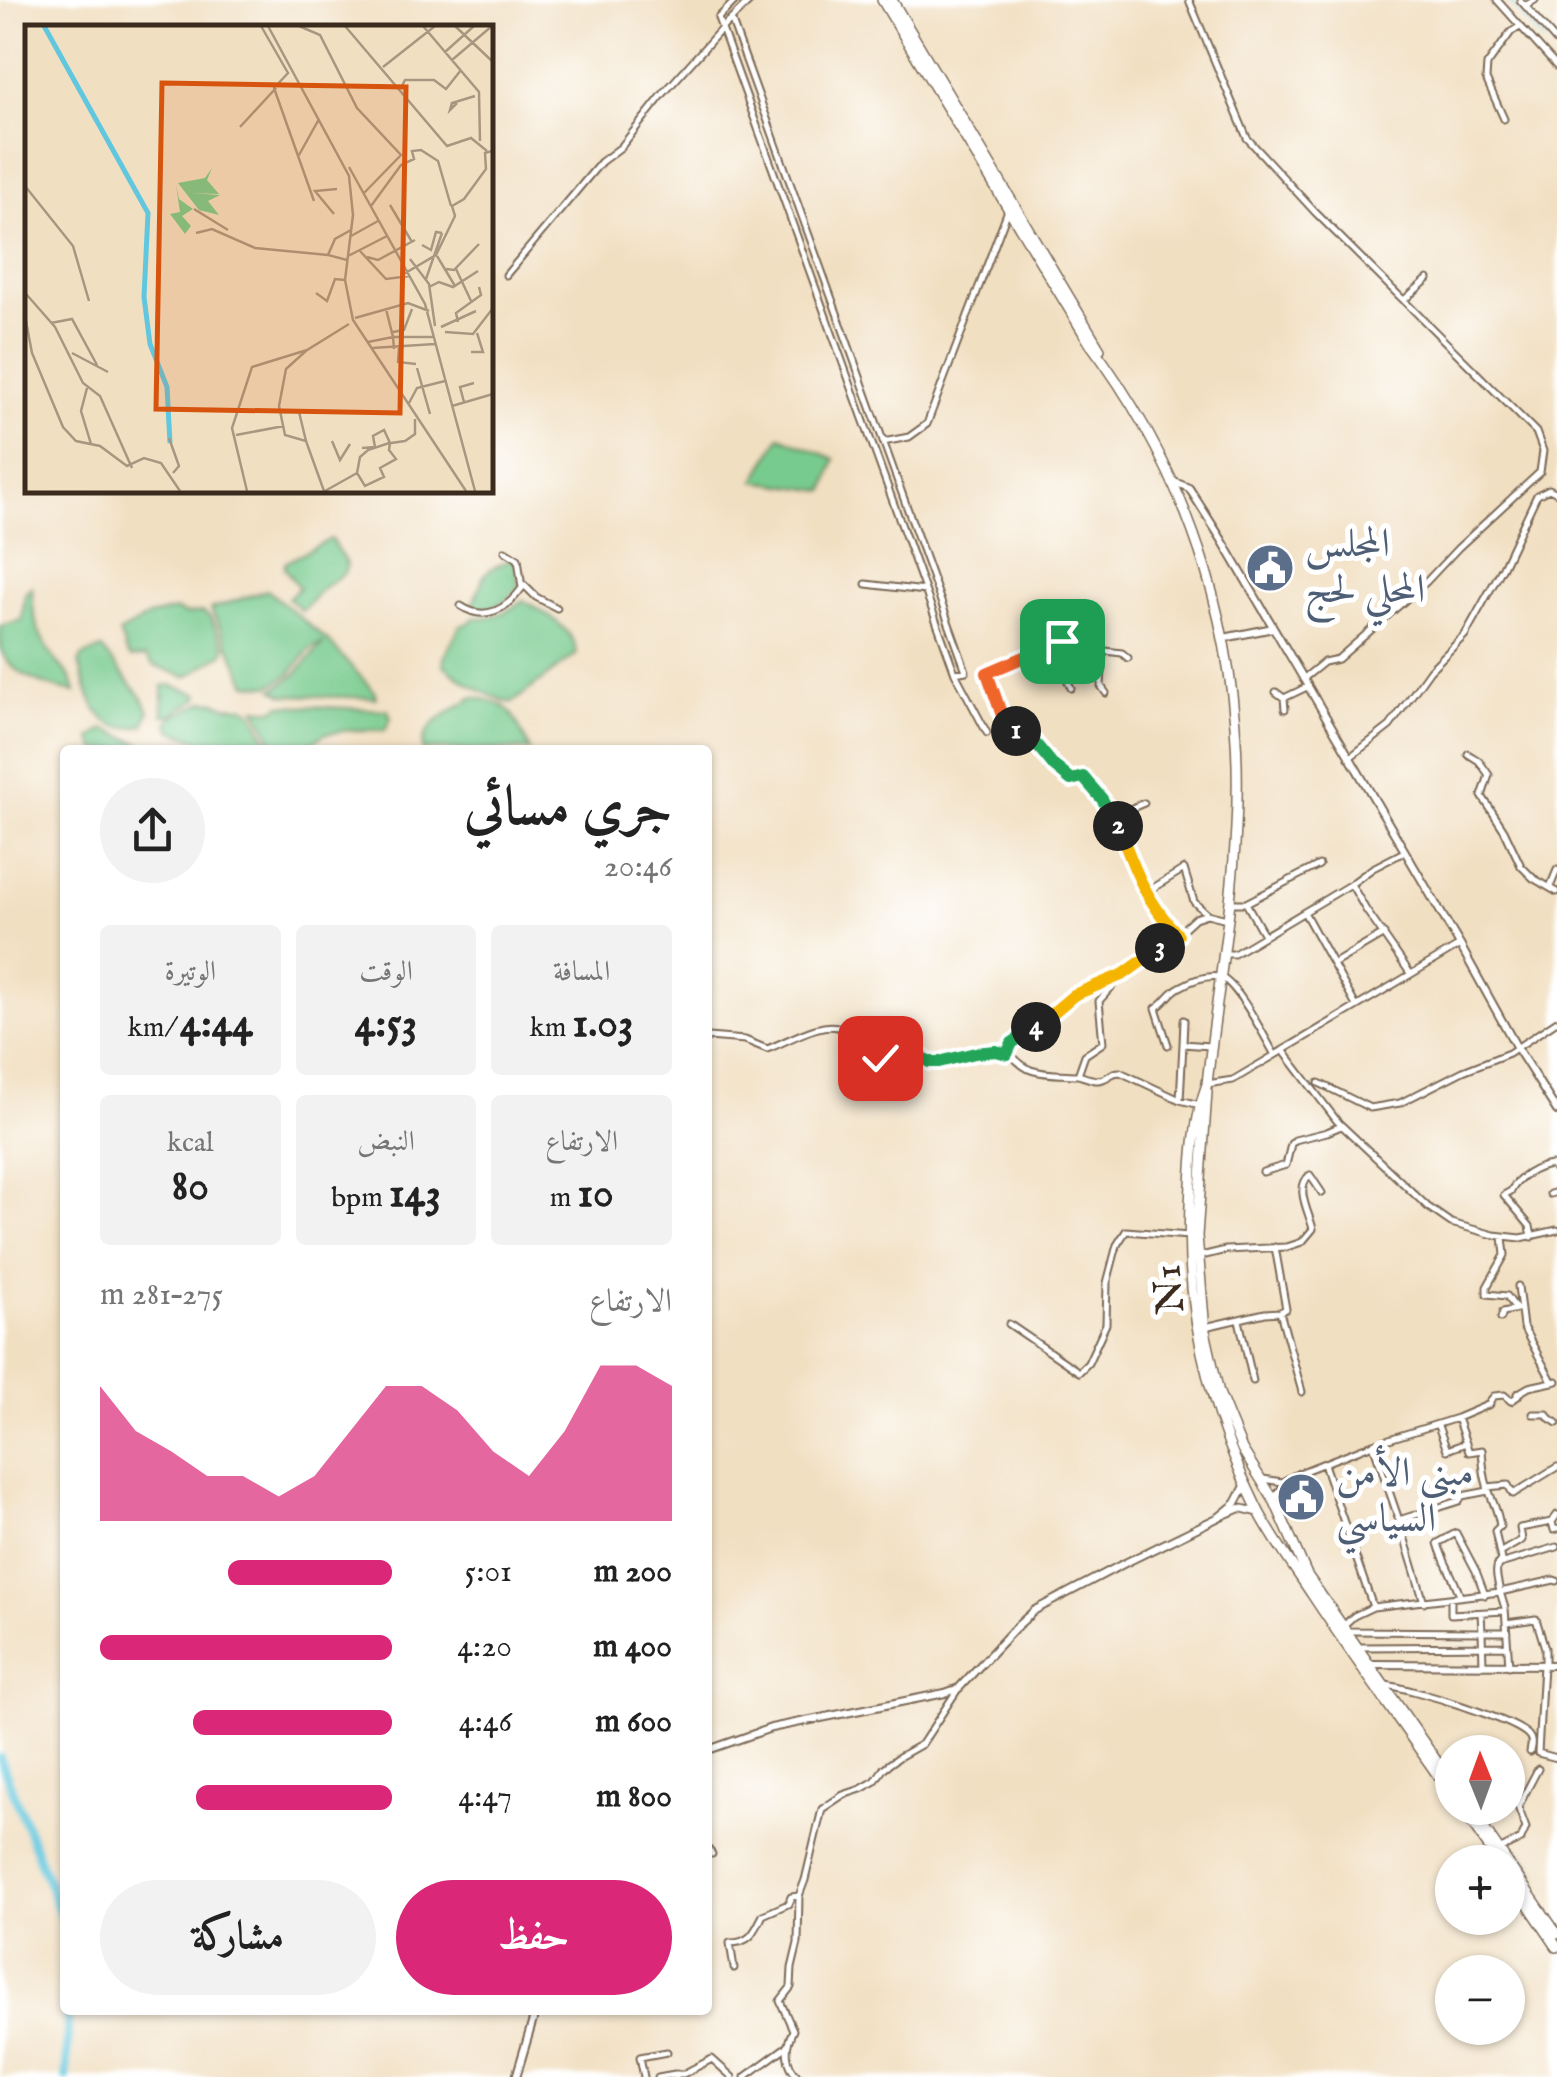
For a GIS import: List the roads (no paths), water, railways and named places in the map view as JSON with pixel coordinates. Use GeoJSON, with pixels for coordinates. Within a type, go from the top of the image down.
{"type":"FeatureCollection","features":[{"type":"Feature","properties":{"kind":"highway","name":"N1"},"geometry":{"type":"LineString","coordinates":[[882,0],[1089,342],[1110,370]]}},
{"type":"Feature","properties":{"kind":"highway","name":"N1"},"geometry":{"type":"LineString","coordinates":[[892,0],[1095,338],[1172,481],[1207,569],[1229,663],[1237,774],[1234,870],[1200,1105],[1188,1236],[1204,1369],[1218,1419],[1260,1514],[1435,1772]]}},
{"type":"Feature","properties":{"kind":"highway","name":"N1"},"geometry":{"type":"LineString","coordinates":[[1206,1084],[1198,1256],[1204,1327],[1219,1392],[1242,1449],[1276,1505]]}},
{"type":"Feature","properties":{"kind":"highway"},"geometry":{"type":"LineString","coordinates":[[1246,1485],[1250,1474],[1260,1478]]}},
{"type":"Feature","properties":{"kind":"highway"},"geometry":{"type":"LineString","coordinates":[[1260,1514],[1270,1516],[1276,1505]]}},
{"type":"Feature","properties":{"kind":"highway"},"geometry":{"type":"LineString","coordinates":[[1276,1505],[1307,1575],[1435,1758]]}},
{"type":"Feature","properties":{"kind":"highway"},"geometry":{"type":"LineString","coordinates":[[1525,1887],[1557,1932]]}},
{"type":"Feature","properties":{"kind":"highway"},"geometry":{"type":"LineString","coordinates":[[1525,1900],[1557,1946]]}},
{"type":"Feature","properties":{"kind":"street"},"geometry":{"type":"LineString","coordinates":[[736,0],[718,18],[955,674],[987,733]]}},
{"type":"Feature","properties":{"kind":"street"},"geometry":{"type":"LineString","coordinates":[[506,275],[601,162],[622,147],[664,93],[750,0]]}},
{"type":"Feature","properties":{"kind":"street"},"geometry":{"type":"LineString","coordinates":[[1189,0],[1247,138],[1315,212],[1536,432],[1543,451],[1540,472],[1428,580],[1338,659],[1324,662],[1284,698]]}},
{"type":"Feature","properties":{"kind":"street"},"geometry":{"type":"LineString","coordinates":[[1497,0],[1557,68]]}},
{"type":"Feature","properties":{"kind":"street"},"geometry":{"type":"LineString","coordinates":[[1534,0],[1523,3],[1557,42]]}},
{"type":"Feature","properties":{"kind":"street"},"geometry":{"type":"LineString","coordinates":[[731,20],[966,670],[955,674]]}},
{"type":"Feature","properties":{"kind":"street"},"geometry":{"type":"LineString","coordinates":[[1504,119],[1486,79],[1487,65],[1511,32],[1521,26]]}},
{"type":"Feature","properties":{"kind":"street"},"geometry":{"type":"LineString","coordinates":[[883,442],[908,437],[927,424],[1008,210]]}},
{"type":"Feature","properties":{"kind":"street"},"geometry":{"type":"LineString","coordinates":[[1404,300],[1428,278]]}},
{"type":"Feature","properties":{"kind":"street"},"geometry":{"type":"LineString","coordinates":[[1172,481],[1189,488],[1557,1111]]}},
{"type":"Feature","properties":{"kind":"street"},"geometry":{"type":"LineString","coordinates":[[1349,758],[1390,726],[1430,670],[1465,635],[1537,495],[1549,489],[1557,493]]}},
{"type":"Feature","properties":{"kind":"street"},"geometry":{"type":"LineString","coordinates":[[461,606],[472,614],[484,615],[518,594],[522,583],[518,560],[504,551]]}},
{"type":"Feature","properties":{"kind":"street"},"geometry":{"type":"LineString","coordinates":[[522,583],[556,608]]}},
{"type":"Feature","properties":{"kind":"street"},"geometry":{"type":"LineString","coordinates":[[866,584],[926,591]]}},
{"type":"Feature","properties":{"kind":"street"},"geometry":{"type":"LineString","coordinates":[[1224,638],[1273,628]]}},
{"type":"Feature","properties":{"kind":"street"},"geometry":{"type":"LineString","coordinates":[[1128,658],[1122,653],[1089,649],[1073,640],[1062,641],[987,673],[1005,724],[1012,730],[1026,732],[1071,780],[1083,777],[1113,816],[1145,892],[1178,935]]}},
{"type":"Feature","properties":{"kind":"street"},"geometry":{"type":"LineString","coordinates":[[1053,646],[1070,670],[1066,677],[1070,688]]}},
{"type":"Feature","properties":{"kind":"street"},"geometry":{"type":"LineString","coordinates":[[1103,652],[1101,686],[1106,693]]}},
{"type":"Feature","properties":{"kind":"street"},"geometry":{"type":"LineString","coordinates":[[1276,692],[1284,698]]}},
{"type":"Feature","properties":{"kind":"street"},"geometry":{"type":"LineString","coordinates":[[1284,698],[1284,709]]}},
{"type":"Feature","properties":{"kind":"street"},"geometry":{"type":"LineString","coordinates":[[1468,754],[1489,775],[1482,796],[1504,830],[1520,866],[1557,892]]}},
{"type":"Feature","properties":{"kind":"street"},"geometry":{"type":"LineString","coordinates":[[1113,816],[1144,803]]}},
{"type":"Feature","properties":{"kind":"street"},"geometry":{"type":"LineString","coordinates":[[1222,954],[1234,954],[1404,852]]}},
{"type":"Feature","properties":{"kind":"street"},"geometry":{"type":"LineString","coordinates":[[1229,902],[1246,903],[1319,865]]}},
{"type":"Feature","properties":{"kind":"street"},"geometry":{"type":"LineString","coordinates":[[1145,892],[1184,869],[1194,902],[1207,914],[1227,919]]}},
{"type":"Feature","properties":{"kind":"street"},"geometry":{"type":"LineString","coordinates":[[1550,887],[1557,870]]}},
{"type":"Feature","properties":{"kind":"street"},"geometry":{"type":"LineString","coordinates":[[1351,884],[1410,973]]}},
{"type":"Feature","properties":{"kind":"street"},"geometry":{"type":"LineString","coordinates":[[1246,903],[1265,936]]}},
{"type":"Feature","properties":{"kind":"street"},"geometry":{"type":"LineString","coordinates":[[1304,912],[1356,1006]]}},
{"type":"Feature","properties":{"kind":"street"},"geometry":{"type":"LineString","coordinates":[[1078,1076],[1085,1056],[1103,1043],[1100,1001],[1124,974],[1196,918],[1207,914]]}},
{"type":"Feature","properties":{"kind":"street"},"geometry":{"type":"LineString","coordinates":[[1333,964],[1384,934]]}},
{"type":"Feature","properties":{"kind":"street"},"geometry":{"type":"LineString","coordinates":[[1206,1084],[1233,1080],[1460,944]]}},
{"type":"Feature","properties":{"kind":"street"},"geometry":{"type":"LineString","coordinates":[[1007,1054],[1012,1043],[1074,995],[1124,974]]}},
{"type":"Feature","properties":{"kind":"street"},"geometry":{"type":"LineString","coordinates":[[1168,1045],[1156,1008],[1175,990],[1203,978],[1220,977],[1233,986],[1275,1055]]}},
{"type":"Feature","properties":{"kind":"street"},"geometry":{"type":"LineString","coordinates":[[1180,1100],[1184,1020]]}},
{"type":"Feature","properties":{"kind":"street"},"geometry":{"type":"LineString","coordinates":[[1319,1083],[1370,1108],[1382,1107],[1411,1099],[1517,1048],[1557,1021]]}},
{"type":"Feature","properties":{"kind":"street"},"geometry":{"type":"LineString","coordinates":[[712,1037],[745,1040],[767,1049],[794,1036],[838,1026],[880,1058],[922,1057],[939,1062],[996,1051],[1014,1056],[1037,1072],[1098,1080],[1120,1072],[1180,1100],[1200,1105]]}},
{"type":"Feature","properties":{"kind":"street"},"geometry":{"type":"LineString","coordinates":[[1182,1044],[1211,1046]]}},
{"type":"Feature","properties":{"kind":"street"},"geometry":{"type":"LineString","coordinates":[[1283,1050],[1342,1126],[1428,1207],[1450,1222],[1503,1237],[1532,1237],[1557,1230]]}},
{"type":"Feature","properties":{"kind":"street"},"geometry":{"type":"LineString","coordinates":[[1263,1172],[1286,1165],[1294,1140],[1342,1126]]}},
{"type":"Feature","properties":{"kind":"street"},"geometry":{"type":"LineString","coordinates":[[1532,1237],[1530,1226],[1504,1195],[1511,1192],[1514,1183],[1543,1166],[1557,1171]]}},
{"type":"Feature","properties":{"kind":"street"},"geometry":{"type":"LineString","coordinates":[[1198,1256],[1302,1242],[1314,1230],[1303,1196],[1304,1179],[1310,1175],[1322,1193]]}},
{"type":"Feature","properties":{"kind":"street"},"geometry":{"type":"LineString","coordinates":[[1009,1324],[1080,1372],[1106,1324],[1107,1283],[1126,1231],[1188,1236]]}},
{"type":"Feature","properties":{"kind":"street"},"geometry":{"type":"LineString","coordinates":[[1503,1237],[1505,1255],[1486,1287],[1487,1294],[1508,1296],[1518,1309]]}},
{"type":"Feature","properties":{"kind":"street"},"geometry":{"type":"LineString","coordinates":[[1204,1327],[1286,1309],[1275,1247]]}},
{"type":"Feature","properties":{"kind":"street"},"geometry":{"type":"LineString","coordinates":[[1260,1478],[1282,1482],[1372,1444],[1457,1418],[1490,1404],[1494,1396],[1504,1395],[1512,1401],[1529,1386],[1555,1381],[1526,1334],[1518,1309],[1518,1286]]}},
{"type":"Feature","properties":{"kind":"street"},"geometry":{"type":"LineString","coordinates":[[1501,1318],[1503,1312],[1518,1309]]}},
{"type":"Feature","properties":{"kind":"street"},"geometry":{"type":"LineString","coordinates":[[1280,1312],[1302,1392]]}},
{"type":"Feature","properties":{"kind":"street"},"geometry":{"type":"LineString","coordinates":[[1240,1320],[1253,1381]]}},
{"type":"Feature","properties":{"kind":"street"},"geometry":{"type":"LineString","coordinates":[[1533,1414],[1547,1414],[1557,1423]]}},
{"type":"Feature","properties":{"kind":"street"},"geometry":{"type":"LineString","coordinates":[[1457,1418],[1469,1452],[1482,1450],[1488,1489],[1497,1505],[1500,1526],[1495,1531],[1502,1560],[1498,1564],[1509,1666]]}},
{"type":"Feature","properties":{"kind":"street"},"geometry":{"type":"LineString","coordinates":[[1437,1424],[1447,1450],[1466,1443]]}},
{"type":"Feature","properties":{"kind":"street"},"geometry":{"type":"LineString","coordinates":[[1372,1444],[1424,1602]]}},
{"type":"Feature","properties":{"kind":"street"},"geometry":{"type":"LineString","coordinates":[[1324,1463],[1373,1608]]}},
{"type":"Feature","properties":{"kind":"street"},"geometry":{"type":"LineString","coordinates":[[1399,1520],[1450,1506],[1462,1496],[1488,1489],[1508,1485],[1512,1494],[1557,1466]]}},
{"type":"Feature","properties":{"kind":"street"},"geometry":{"type":"LineString","coordinates":[[1276,1505],[1279,1490],[1299,1473]]}},
{"type":"Feature","properties":{"kind":"street"},"geometry":{"type":"LineString","coordinates":[[1219,1517],[1236,1503],[1246,1485]]}},
{"type":"Feature","properties":{"kind":"street"},"geometry":{"type":"LineString","coordinates":[[744,2077],[786,2046],[793,2030],[780,2001],[791,1986],[797,1953],[799,1896],[822,1809],[842,1795],[875,1781],[899,1756],[922,1744],[959,1688],[1035,1610],[1240,1508],[1260,1514]]}},
{"type":"Feature","properties":{"kind":"street"},"geometry":{"type":"LineString","coordinates":[[1500,1552],[1522,1540],[1520,1528],[1552,1522],[1557,1515]]}},
{"type":"Feature","properties":{"kind":"street"},"geometry":{"type":"LineString","coordinates":[[1552,1522],[1554,1530],[1557,1529]]}},
{"type":"Feature","properties":{"kind":"street"},"geometry":{"type":"LineString","coordinates":[[1460,1598],[1438,1543],[1456,1533],[1485,1594]]}},
{"type":"Feature","properties":{"kind":"street"},"geometry":{"type":"LineString","coordinates":[[1498,1564],[1557,1547]]}},
{"type":"Feature","properties":{"kind":"street"},"geometry":{"type":"LineString","coordinates":[[1346,1628],[1354,1616],[1373,1608],[1557,1582]]}},
{"type":"Feature","properties":{"kind":"street"},"geometry":{"type":"LineString","coordinates":[[1451,1599],[1451,1614],[1505,1611]]}},
{"type":"Feature","properties":{"kind":"street"},"geometry":{"type":"LineString","coordinates":[[1481,1613],[1483,1666]]}},
{"type":"Feature","properties":{"kind":"street"},"geometry":{"type":"LineString","coordinates":[[1506,1623],[1536,1619],[1545,1648],[1538,1754],[1557,1758]]}},
{"type":"Feature","properties":{"kind":"street"},"geometry":{"type":"LineString","coordinates":[[1346,1628],[1507,1632]]}},
{"type":"Feature","properties":{"kind":"street"},"geometry":{"type":"LineString","coordinates":[[1358,1648],[1508,1646]]}},
{"type":"Feature","properties":{"kind":"street"},"geometry":{"type":"LineString","coordinates":[[1370,1664],[1557,1665]]}},
{"type":"Feature","properties":{"kind":"street"},"geometry":{"type":"LineString","coordinates":[[1386,1686],[1420,1692],[1486,1714],[1529,1736],[1530,1752]]}},
{"type":"Feature","properties":{"kind":"street"},"geometry":{"type":"LineString","coordinates":[[712,1749],[771,1728],[959,1688]]}},
{"type":"Feature","properties":{"kind":"street"},"geometry":{"type":"LineString","coordinates":[[1525,1794],[1538,1769]]}},
{"type":"Feature","properties":{"kind":"street"},"geometry":{"type":"LineString","coordinates":[[1510,1845],[1522,1840],[1525,1825]]}},
{"type":"Feature","properties":{"kind":"street"},"geometry":{"type":"LineString","coordinates":[[734,1968],[730,1943],[746,1940],[756,1932],[763,1915],[788,1904],[790,1897],[799,1896]]}},
{"type":"Feature","properties":{"kind":"street"},"geometry":{"type":"LineString","coordinates":[[516,2077],[535,2015]]}},
{"type":"Feature","properties":{"kind":"street"},"geometry":{"type":"LineString","coordinates":[[786,2046],[791,2067],[799,2077]]}},
{"type":"Feature","properties":{"kind":"street"},"geometry":{"type":"LineString","coordinates":[[642,2077],[640,2057],[667,2052]]}},
{"type":"Feature","properties":{"kind":"street"},"geometry":{"type":"LineString","coordinates":[[658,2077],[683,2074],[712,2058],[732,2077]]}},
{"type":"Feature","properties":{"kind":"waterway"},"geometry":{"type":"LineString","coordinates":[[1509,0],[1545,41]]}},
{"type":"Feature","properties":{"kind":"waterway"},"geometry":{"type":"LineString","coordinates":[[0,1758],[60,1913]]}},
{"type":"Feature","properties":{"kind":"waterway"},"geometry":{"type":"LineString","coordinates":[[66,2077],[68,2015]]}},
{"type":"Feature","properties":{"kind":"place","name":"المجلس المحلي لحج"},"geometry":{"type":"Point","coordinates":[1270,568]}},
{"type":"Feature","properties":{"kind":"place","name":"مبنى الأمن السياسي"},"geometry":{"type":"Point","coordinates":[1301,1497]}}]}
